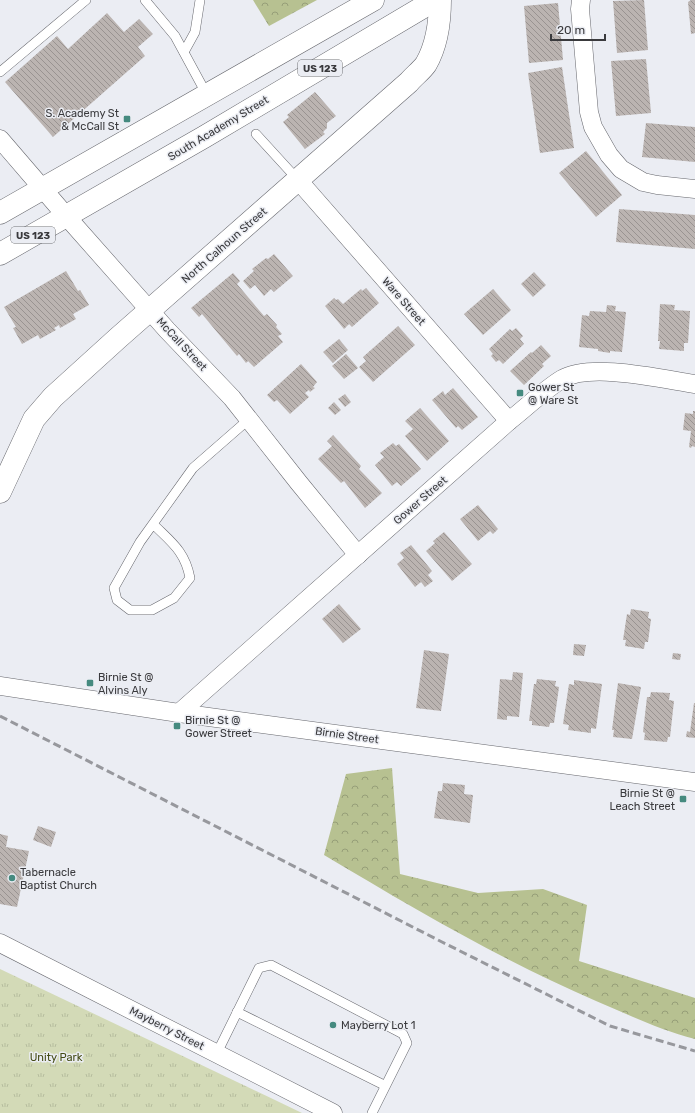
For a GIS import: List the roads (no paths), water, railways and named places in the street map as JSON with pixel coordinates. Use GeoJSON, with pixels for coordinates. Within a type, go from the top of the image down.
{"type":"FeatureCollection","features":[{"type":"Feature","properties":{"kind":"main road","name":"US 123"},"geometry":{"type":"LineString","coordinates":[[0,213],[373,0]]}},
{"type":"Feature","properties":{"kind":"main road","name":"South Academy Street"},"geometry":{"type":"LineString","coordinates":[[0,254],[67,217],[435,0]]}},
{"type":"Feature","properties":{"kind":"main road","name":"North Calhoun Street"},"geometry":{"type":"LineString","coordinates":[[0,492],[34,419],[54,397],[150,310],[409,82],[426,64],[432,50],[440,18],[440,0]]}},
{"type":"Feature","properties":{"kind":"street"},"geometry":{"type":"LineString","coordinates":[[581,0],[580,9],[589,112],[596,134],[609,155],[621,169],[633,177],[657,185],[695,189]]}},
{"type":"Feature","properties":{"kind":"street","name":"McCall Street"},"geometry":{"type":"LineString","coordinates":[[0,139],[150,310],[232,398],[248,420],[358,555]]}},
{"type":"Feature","properties":{"kind":"street","name":"Ware Street"},"geometry":{"type":"LineString","coordinates":[[298,180],[510,421]]}},
{"type":"Feature","properties":{"kind":"street","name":"Gower Street"},"geometry":{"type":"LineString","coordinates":[[179,713],[510,421],[563,378],[577,373],[597,371],[695,384]]}},
{"type":"Feature","properties":{"kind":"street","name":"Birnie Street"},"geometry":{"type":"LineString","coordinates":[[0,686],[179,713],[695,782]]}},
{"type":"Feature","properties":{"kind":"street","name":"Mayberry Street"},"geometry":{"type":"LineString","coordinates":[[0,943],[333,1113]]}},
{"type":"Feature","properties":{"kind":"lane"},"geometry":{"type":"LineString","coordinates":[[0,72],[86,0]]}},
{"type":"Feature","properties":{"kind":"lane"},"geometry":{"type":"LineString","coordinates":[[145,0],[176,36],[207,95]]}},
{"type":"Feature","properties":{"kind":"lane"},"geometry":{"type":"LineString","coordinates":[[184,52],[195,32],[200,0]]}},
{"type":"Feature","properties":{"kind":"lane"},"geometry":{"type":"LineString","coordinates":[[256,134],[298,180]]}},
{"type":"Feature","properties":{"kind":"lane"},"geometry":{"type":"LineString","coordinates":[[153,524],[178,550],[187,563],[190,578],[174,598],[152,610],[130,610],[117,600],[114,588],[140,542],[193,468],[248,420]]}},
{"type":"Feature","properties":{"kind":"lane"},"geometry":{"type":"LineString","coordinates":[[217,1053],[259,968],[271,965],[403,1034],[407,1043],[384,1085],[372,1113]]}},
{"type":"Feature","properties":{"kind":"lane"},"geometry":{"type":"LineString","coordinates":[[237,1012],[384,1085]]}},
{"type":"Feature","properties":{"kind":"railway"},"geometry":{"type":"LineString","coordinates":[[0,716],[442,942],[610,1026],[695,1051]]}},
{"type":"Feature","properties":{"kind":"place","name":"S. Academy St & McCall St"},"geometry":{"type":"Point","coordinates":[127,119]}},
{"type":"Feature","properties":{"kind":"place","name":"Gower St @ Ware St"},"geometry":{"type":"Point","coordinates":[520,393]}},
{"type":"Feature","properties":{"kind":"place","name":"Birnie St @ Alvins Aly"},"geometry":{"type":"Point","coordinates":[90,683]}},
{"type":"Feature","properties":{"kind":"place","name":"Birnie St @ Gower Street"},"geometry":{"type":"Point","coordinates":[177,726]}},
{"type":"Feature","properties":{"kind":"place","name":"Birnie St @ Leach Street"},"geometry":{"type":"Point","coordinates":[683,799]}},
{"type":"Feature","properties":{"kind":"place","name":"Tabernacle Baptist Church"},"geometry":{"type":"Point","coordinates":[12,878]}},
{"type":"Feature","properties":{"kind":"place","name":"Mayberry Lot 1"},"geometry":{"type":"Point","coordinates":[333,1025]}},
{"type":"Feature","properties":{"kind":"park label","name":"Unity Park"},"geometry":{"type":"Point","coordinates":[56,1057]}}]}
